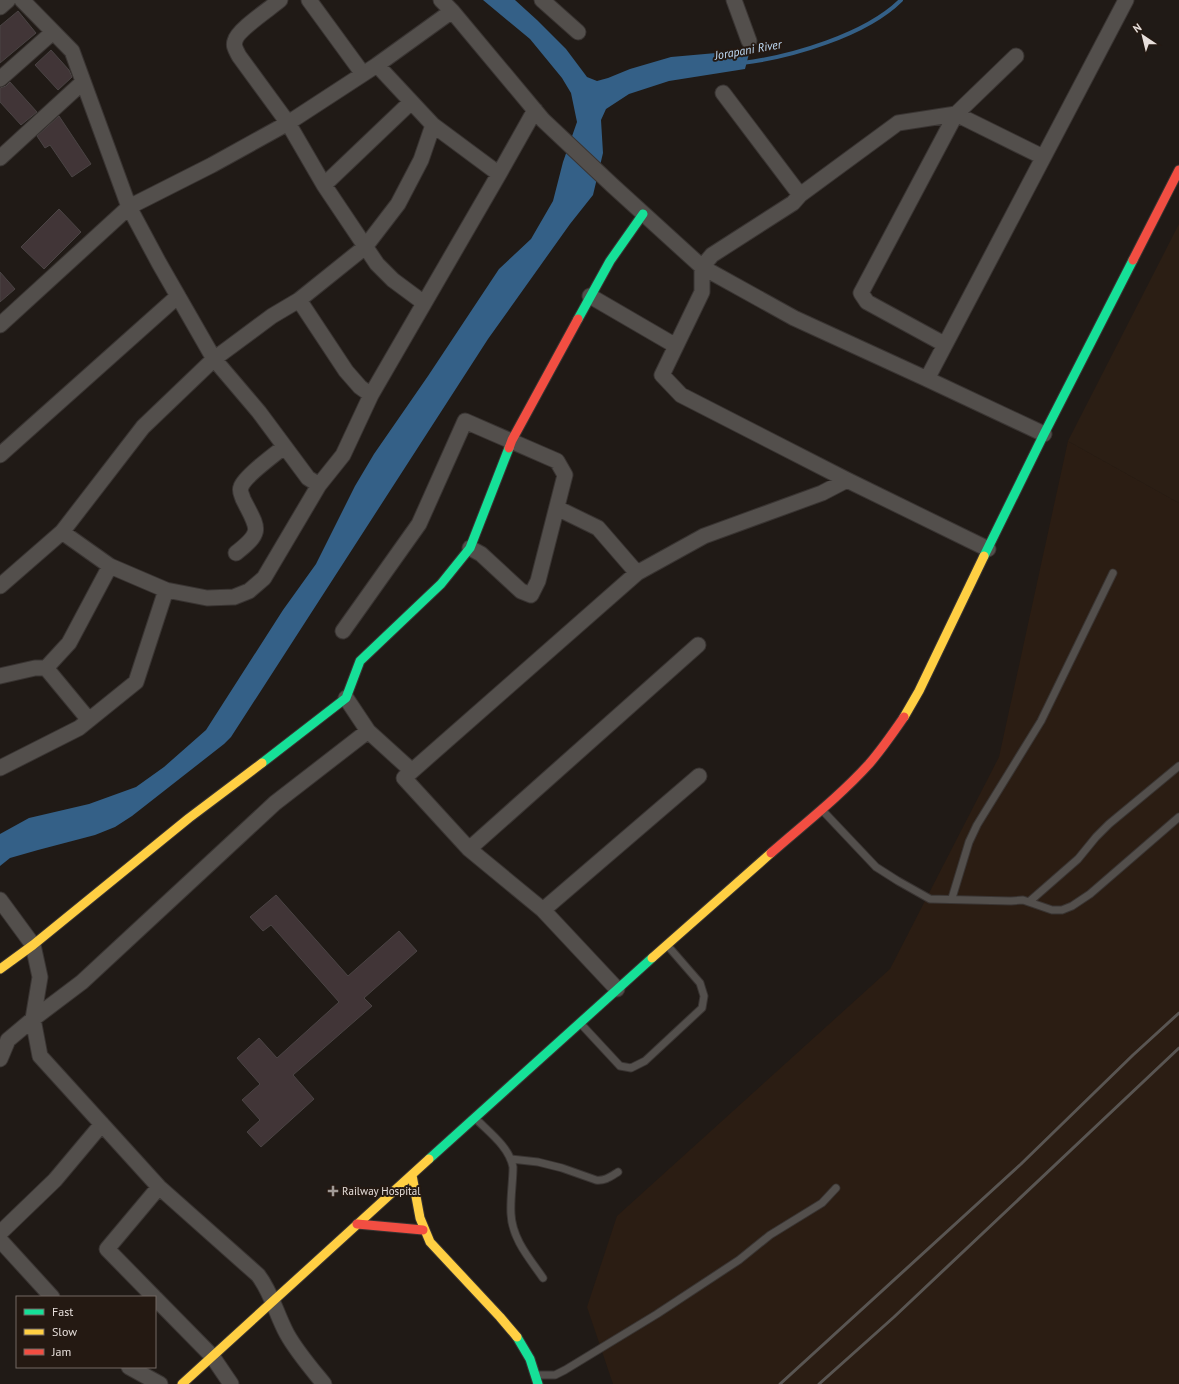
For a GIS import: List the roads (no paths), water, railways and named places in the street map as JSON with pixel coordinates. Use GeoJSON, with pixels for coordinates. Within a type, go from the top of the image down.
{"type":"FeatureCollection","features":[{"type":"Feature","properties":{"kind":"main road"},"geometry":{"type":"LineString","coordinates":[[182,1384],[667,944],[848,785],[869,764],[883,747],[904,717],[919,691],[1044,434],[1179,170]]}},
{"type":"Feature","properties":{"kind":"main road"},"geometry":{"type":"LineString","coordinates":[[0,969],[33,945],[189,818],[346,698],[360,661],[441,584],[470,548],[512,440],[610,261],[643,214]]}},
{"type":"Feature","properties":{"kind":"main road"},"geometry":{"type":"LineString","coordinates":[[412,1175],[419,1217],[423,1230],[430,1242],[516,1336],[529,1356],[537,1380]]}},
{"type":"Feature","properties":{"kind":"main road"},"geometry":{"type":"LineString","coordinates":[[358,1224],[423,1230]]}},
{"type":"Feature","properties":{"kind":"street"},"geometry":{"type":"LineString","coordinates":[[0,7],[8,0]]}},
{"type":"Feature","properties":{"kind":"street"},"geometry":{"type":"LineString","coordinates":[[22,0],[72,51],[130,207],[159,263],[214,359],[259,412],[308,478],[319,485]]}},
{"type":"Feature","properties":{"kind":"street"},"geometry":{"type":"LineString","coordinates":[[280,0],[244,28],[235,38],[234,46],[239,56],[288,123],[324,185],[377,264],[393,280],[424,303]]}},
{"type":"Feature","properties":{"kind":"street"},"geometry":{"type":"LineString","coordinates":[[309,0],[363,74]]}},
{"type":"Feature","properties":{"kind":"street"},"geometry":{"type":"LineString","coordinates":[[441,0],[452,11],[539,115],[643,214],[702,267],[794,318],[927,378],[1044,434]]}},
{"type":"Feature","properties":{"kind":"street"},"geometry":{"type":"LineString","coordinates":[[543,0],[578,32]]}},
{"type":"Feature","properties":{"kind":"street"},"geometry":{"type":"LineString","coordinates":[[734,0],[749,42]]}},
{"type":"Feature","properties":{"kind":"street"},"geometry":{"type":"LineString","coordinates":[[927,378],[1126,0]]}},
{"type":"Feature","properties":{"kind":"street"},"geometry":{"type":"LineString","coordinates":[[0,325],[130,207],[212,165],[288,123],[377,65],[452,11]]}},
{"type":"Feature","properties":{"kind":"street"},"geometry":{"type":"LineString","coordinates":[[0,79],[53,32]]}},
{"type":"Feature","properties":{"kind":"street"},"geometry":{"type":"LineString","coordinates":[[944,344],[867,302],[861,293],[956,114],[1016,56]]}},
{"type":"Feature","properties":{"kind":"street"},"geometry":{"type":"LineString","coordinates":[[377,65],[433,125],[499,174]]}},
{"type":"Feature","properties":{"kind":"street"},"geometry":{"type":"LineString","coordinates":[[0,158],[83,82]]}},
{"type":"Feature","properties":{"kind":"street"},"geometry":{"type":"LineString","coordinates":[[723,94],[800,195]]}},
{"type":"Feature","properties":{"kind":"street"},"geometry":{"type":"LineString","coordinates":[[324,185],[411,102]]}},
{"type":"Feature","properties":{"kind":"street"},"geometry":{"type":"LineString","coordinates":[[988,549],[847,480],[681,395],[662,375],[702,292],[702,267],[712,255],[793,204],[800,195],[898,123],[956,114],[1043,157]]}},
{"type":"Feature","properties":{"kind":"street"},"geometry":{"type":"LineString","coordinates":[[62,532],[110,566],[166,590],[207,598],[234,597],[248,591],[264,578],[319,485],[343,455],[371,395],[424,303],[499,174],[539,115]]}},
{"type":"Feature","properties":{"kind":"street"},"geometry":{"type":"LineString","coordinates":[[0,586],[62,532],[143,427],[214,359],[272,316],[299,300],[364,246],[398,204],[422,160],[433,125]]}},
{"type":"Feature","properties":{"kind":"street"},"geometry":{"type":"LineString","coordinates":[[0,455],[178,296]]}},
{"type":"Feature","properties":{"kind":"street"},"geometry":{"type":"LineString","coordinates":[[590,296],[676,346]]}},
{"type":"Feature","properties":{"kind":"street"},"geometry":{"type":"LineString","coordinates":[[299,300],[346,371],[360,387],[371,395]]}},
{"type":"Feature","properties":{"kind":"street"},"geometry":{"type":"LineString","coordinates":[[343,631],[419,524],[465,421],[512,440],[557,461],[565,475],[538,581],[531,595],[521,591],[481,554],[470,548]]}},
{"type":"Feature","properties":{"kind":"street"},"geometry":{"type":"LineString","coordinates":[[236,553],[255,536],[256,527],[241,494],[241,487],[247,478],[284,447]]}},
{"type":"Feature","properties":{"kind":"street"},"geometry":{"type":"LineString","coordinates":[[617,989],[543,910],[469,849],[404,778],[637,573],[704,536],[822,493],[847,480]]}},
{"type":"Feature","properties":{"kind":"street"},"geometry":{"type":"LineString","coordinates":[[557,508],[598,528],[637,573]]}},
{"type":"Feature","properties":{"kind":"street"},"geometry":{"type":"LineString","coordinates":[[0,676],[35,668],[46,668],[69,643],[110,566]]}},
{"type":"Feature","properties":{"kind":"street"},"geometry":{"type":"LineString","coordinates":[[0,768],[79,728],[136,682],[166,590]]}},
{"type":"Feature","properties":{"kind":"street"},"geometry":{"type":"LineString","coordinates":[[469,849],[698,645]]}},
{"type":"Feature","properties":{"kind":"street"},"geometry":{"type":"LineString","coordinates":[[46,668],[88,720]]}},
{"type":"Feature","properties":{"kind":"street"},"geometry":{"type":"LineString","coordinates":[[346,698],[368,731],[412,771]]}},
{"type":"Feature","properties":{"kind":"street"},"geometry":{"type":"LineString","coordinates":[[0,1059],[8,1040],[82,982],[275,803],[368,731]]}},
{"type":"Feature","properties":{"kind":"street"},"geometry":{"type":"LineString","coordinates":[[543,910],[698,776]]}},
{"type":"Feature","properties":{"kind":"street"},"geometry":{"type":"LineString","coordinates":[[0,900],[33,945],[40,977],[33,1020],[40,1056],[159,1187],[258,1275],[267,1286],[272,1302],[293,1345],[324,1384]]}},
{"type":"Feature","properties":{"kind":"street"},"geometry":{"type":"LineString","coordinates":[[0,1233],[55,1180],[102,1124]]}},
{"type":"Feature","properties":{"kind":"street"},"geometry":{"type":"LineString","coordinates":[[152,1296],[106,1249],[159,1187]]}},
{"type":"Feature","properties":{"kind":"street"},"geometry":{"type":"LineString","coordinates":[[0,1240],[51,1296]]}},
{"type":"Feature","properties":{"kind":"street"},"geometry":{"type":"LineString","coordinates":[[156,1300],[212,1356],[231,1384]]}},
{"type":"Feature","properties":{"kind":"street"},"geometry":{"type":"LineString","coordinates":[[131,1368],[160,1384]]}},
{"type":"Feature","properties":{"kind":"lane"},"geometry":{"type":"LineString","coordinates":[[952,898],[969,842],[977,825],[1041,721],[1113,573]]}},
{"type":"Feature","properties":{"kind":"lane"},"geometry":{"type":"LineString","coordinates":[[1030,902],[1078,859],[1109,824],[1179,766]]}},
{"type":"Feature","properties":{"kind":"lane"},"geometry":{"type":"LineString","coordinates":[[821,809],[833,824],[876,867],[930,899],[952,898],[1011,901],[1023,900],[1052,910],[1062,910],[1072,906],[1090,894],[1179,817]]}},
{"type":"Feature","properties":{"kind":"lane"},"geometry":{"type":"LineString","coordinates":[[580,1023],[620,1066],[631,1068],[646,1061],[702,1008],[704,996],[700,983],[667,944]]}},
{"type":"Feature","properties":{"kind":"lane"},"geometry":{"type":"LineString","coordinates":[[475,1118],[501,1145],[511,1159],[513,1167],[511,1214],[513,1228],[524,1251],[543,1278]]}},
{"type":"Feature","properties":{"kind":"lane"},"geometry":{"type":"LineString","coordinates":[[511,1159],[538,1162],[562,1168],[596,1180],[608,1178],[618,1172]]}},
{"type":"Feature","properties":{"kind":"lane"},"geometry":{"type":"LineString","coordinates":[[537,1380],[555,1375],[565,1370],[657,1314],[739,1260],[770,1235],[822,1203],[836,1188]]}},
{"type":"Feature","properties":{"kind":"water"},"geometry":{"type":"Polygon","coordinates":[[[483,0],[515,0],[566,49],[587,77],[597,81],[630,69],[671,57],[750,50],[745,69],[669,81],[629,94],[606,109],[601,120],[603,153],[593,195],[570,224],[488,339],[231,737],[132,816],[115,827],[95,835],[10,858],[0,866],[0,834],[29,818],[89,804],[136,787],[164,767],[206,730],[283,610],[316,564],[355,486],[374,454],[499,269],[531,239],[553,201],[563,162],[577,122],[571,93],[562,78],[530,39],[483,0]]]}},
{"type":"Feature","properties":{"kind":"waterway","name":"Jorapani River"},"geometry":{"type":"LineString","coordinates":[[742,63],[783,56],[805,50],[848,34],[886,13],[901,0]]}},
{"type":"Feature","properties":{"kind":"railway"},"geometry":{"type":"LineString","coordinates":[[780,1384],[1021,1164],[1133,1055],[1179,1013]]}},
{"type":"Feature","properties":{"kind":"railway"},"geometry":{"type":"LineString","coordinates":[[819,1384],[894,1317],[1179,1048]]}},
{"type":"Feature","properties":{"kind":"place","name":"Railway Hospital"},"geometry":{"type":"Point","coordinates":[333,1191]}}]}
